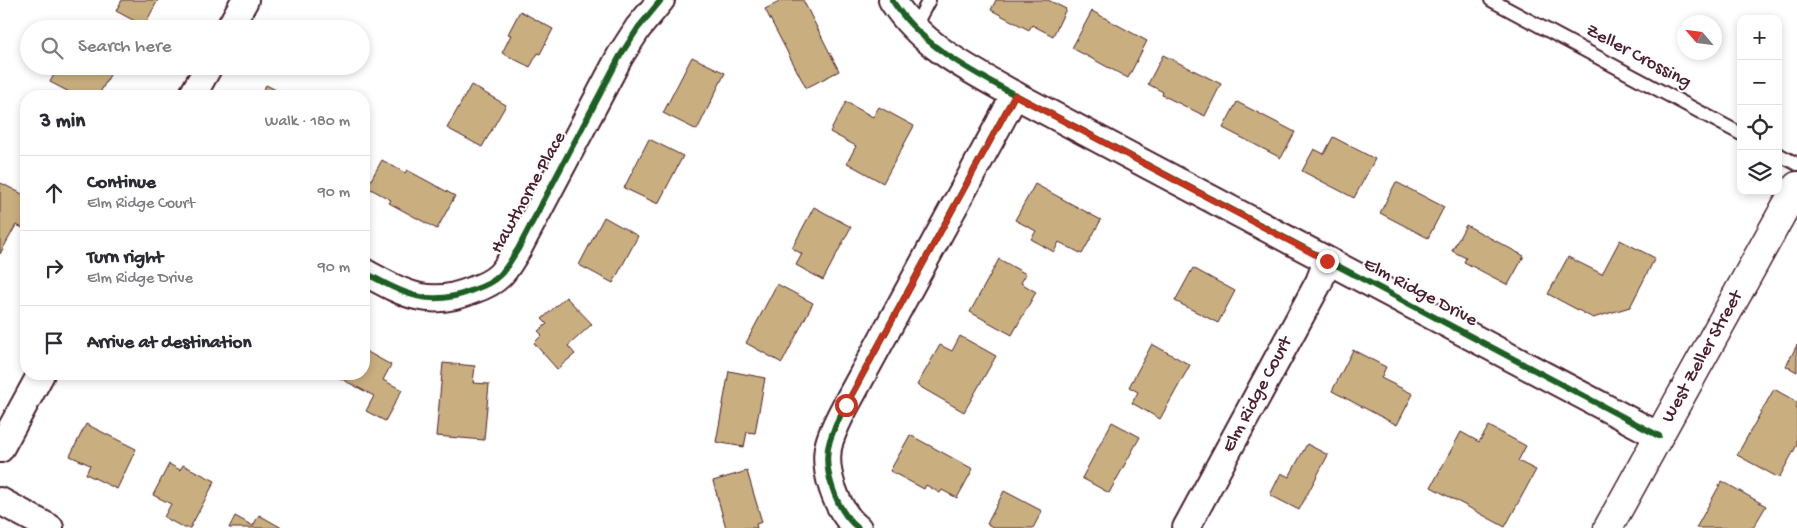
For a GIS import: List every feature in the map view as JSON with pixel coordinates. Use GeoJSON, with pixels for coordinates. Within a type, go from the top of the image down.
{"type":"FeatureCollection","features":[{"type":"Feature","properties":{"kind":"street"},"geometry":{"type":"LineString","coordinates":[[234,20],[245,0]]}},
{"type":"Feature","properties":{"kind":"street","name":"Hawthorne Place"},"geometry":{"type":"LineString","coordinates":[[370,275],[402,292],[428,299],[456,298],[500,275],[518,250],[620,56],[638,28],[661,0]]}},
{"type":"Feature","properties":{"kind":"street","name":"Elm Ridge Drive"},"geometry":{"type":"LineString","coordinates":[[892,0],[914,28],[946,55],[1015,95],[1659,436]]}},
{"type":"Feature","properties":{"kind":"street"},"geometry":{"type":"LineString","coordinates":[[195,90],[204,75]]}},
{"type":"Feature","properties":{"kind":"street"},"geometry":{"type":"LineString","coordinates":[[858,528],[848,520],[833,491],[827,463],[830,442],[846,405],[1015,95]]}},
{"type":"Feature","properties":{"kind":"street","name":"West Zeller Street"},"geometry":{"type":"LineString","coordinates":[[1608,528],[1797,186]]}},
{"type":"Feature","properties":{"kind":"street","name":"Elm Ridge Court"},"geometry":{"type":"LineString","coordinates":[[1186,528],[1319,282],[1327,261]]}},
{"type":"Feature","properties":{"kind":"street"},"geometry":{"type":"LineString","coordinates":[[0,449],[38,380]]}},
{"type":"Feature","properties":{"kind":"street"},"geometry":{"type":"LineString","coordinates":[[0,501],[50,528]]}},
{"type":"Feature","properties":{"kind":"lane"},"geometry":{"type":"LineString","coordinates":[[914,28],[929,0]]}},
{"type":"Feature","properties":{"kind":"lane","name":"Zeller Crossing"},"geometry":{"type":"LineString","coordinates":[[1491,0],[1737,132]]}},
{"type":"Feature","properties":{"kind":"lane"},"geometry":{"type":"LineString","coordinates":[[1782,156],[1797,164]]}},
{"type":"Feature","properties":{"kind":"building"},"geometry":{"type":"Polygon","coordinates":[[[122,0],[158,0],[147,20],[133,20],[116,11],[122,0]]]}},
{"type":"Feature","properties":{"kind":"building"},"geometry":{"type":"Polygon","coordinates":[[[783,0],[803,0],[839,71],[806,88],[765,9],[783,0]]]}},
{"type":"Feature","properties":{"kind":"building"},"geometry":{"type":"Polygon","coordinates":[[[996,0],[1048,0],[1066,9],[1053,36],[1032,25],[1029,30],[991,10],[996,0]]]}},
{"type":"Feature","properties":{"kind":"building"},"geometry":{"type":"Polygon","coordinates":[[[520,11],[553,29],[540,54],[538,53],[530,67],[502,53],[511,35],[508,34],[520,11]]]}},
{"type":"Feature","properties":{"kind":"building"},"geometry":{"type":"Polygon","coordinates":[[[1092,11],[1147,41],[1128,78],[1072,48],[1092,11]]]}},
{"type":"Feature","properties":{"kind":"building"},"geometry":{"type":"Polygon","coordinates":[[[1163,55],[1221,84],[1205,116],[1162,95],[1163,92],[1148,84],[1163,55]]]}},
{"type":"Feature","properties":{"kind":"building"},"geometry":{"type":"Polygon","coordinates":[[[692,57],[725,73],[697,130],[663,113],[692,57]]]}},
{"type":"Feature","properties":{"kind":"building"},"geometry":{"type":"Polygon","coordinates":[[[54,75],[110,75],[101,90],[65,90],[50,82],[54,75]]]}},
{"type":"Feature","properties":{"kind":"building"},"geometry":{"type":"Polygon","coordinates":[[[266,85],[276,90],[263,90],[266,85]]]}},
{"type":"Feature","properties":{"kind":"building"},"geometry":{"type":"Polygon","coordinates":[[[471,85],[506,105],[482,147],[447,128],[471,85]]]}},
{"type":"Feature","properties":{"kind":"building"},"geometry":{"type":"Polygon","coordinates":[[[846,102],[873,117],[879,107],[914,126],[883,183],[847,163],[856,146],[830,132],[846,102]]]}},
{"type":"Feature","properties":{"kind":"building"},"geometry":{"type":"Polygon","coordinates":[[[1237,102],[1295,132],[1281,158],[1223,128],[1237,102]]]}},
{"type":"Feature","properties":{"kind":"building"},"geometry":{"type":"Polygon","coordinates":[[[1333,137],[1375,159],[1354,198],[1302,171],[1314,149],[1324,154],[1333,137]]]}},
{"type":"Feature","properties":{"kind":"building"},"geometry":{"type":"Polygon","coordinates":[[[649,139],[683,156],[658,204],[624,188],[649,139]]]}},
{"type":"Feature","properties":{"kind":"building"},"geometry":{"type":"Polygon","coordinates":[[[382,160],[405,173],[407,170],[455,196],[437,229],[389,203],[391,200],[370,189],[370,182],[382,160]]]}},
{"type":"Feature","properties":{"kind":"building"},"geometry":{"type":"Polygon","coordinates":[[[1396,182],[1444,207],[1428,238],[1380,213],[1396,182]]]}},
{"type":"Feature","properties":{"kind":"building"},"geometry":{"type":"Polygon","coordinates":[[[1,183],[20,193],[20,227],[16,225],[0,254],[1,183]]]}},
{"type":"Feature","properties":{"kind":"building"},"geometry":{"type":"Polygon","coordinates":[[[1035,184],[1101,220],[1082,254],[1059,242],[1054,252],[1031,239],[1036,231],[1015,220],[1035,184]]]}},
{"type":"Feature","properties":{"kind":"building"},"geometry":{"type":"Polygon","coordinates":[[[814,207],[851,227],[823,280],[796,265],[802,254],[792,248],[814,207]]]}},
{"type":"Feature","properties":{"kind":"building"},"geometry":{"type":"Polygon","coordinates":[[[604,217],[638,236],[613,283],[579,265],[604,217]]]}},
{"type":"Feature","properties":{"kind":"building"},"geometry":{"type":"Polygon","coordinates":[[[1466,225],[1524,256],[1508,285],[1464,262],[1466,258],[1452,251],[1466,225]]]}},
{"type":"Feature","properties":{"kind":"building"},"geometry":{"type":"Polygon","coordinates":[[[1620,240],[1655,258],[1630,307],[1593,318],[1548,294],[1568,257],[1602,274],[1620,240]]]}},
{"type":"Feature","properties":{"kind":"building"},"geometry":{"type":"Polygon","coordinates":[[[999,259],[1026,274],[1021,283],[1036,292],[1012,335],[970,312],[999,259]]]}},
{"type":"Feature","properties":{"kind":"building"},"geometry":{"type":"Polygon","coordinates":[[[1193,268],[1235,291],[1218,323],[1175,301],[1193,268]]]}},
{"type":"Feature","properties":{"kind":"building"},"geometry":{"type":"Polygon","coordinates":[[[777,284],[813,303],[782,363],[746,343],[777,284]]]}},
{"type":"Feature","properties":{"kind":"building"},"geometry":{"type":"Polygon","coordinates":[[[566,297],[592,324],[568,346],[575,354],[557,369],[534,343],[542,335],[538,331],[547,324],[542,319],[566,297]]]}},
{"type":"Feature","properties":{"kind":"building"},"geometry":{"type":"Polygon","coordinates":[[[960,336],[996,356],[964,412],[917,385],[940,345],[952,351],[960,336]]]}},
{"type":"Feature","properties":{"kind":"building"},"geometry":{"type":"Polygon","coordinates":[[[1152,344],[1190,365],[1160,419],[1132,403],[1138,392],[1129,387],[1152,344]]]}},
{"type":"Feature","properties":{"kind":"building"},"geometry":{"type":"Polygon","coordinates":[[[1797,345],[1797,372],[1786,366],[1797,345]]]}},
{"type":"Feature","properties":{"kind":"building"},"geometry":{"type":"Polygon","coordinates":[[[1353,350],[1386,367],[1381,378],[1413,394],[1397,425],[1332,391],[1353,350]]]}},
{"type":"Feature","properties":{"kind":"building"},"geometry":{"type":"Polygon","coordinates":[[[370,353],[391,365],[383,380],[402,390],[385,421],[366,411],[374,396],[343,380],[370,380],[370,353]]]}},
{"type":"Feature","properties":{"kind":"building"},"geometry":{"type":"Polygon","coordinates":[[[443,363],[475,366],[473,383],[489,384],[484,440],[436,436],[443,363]]]}},
{"type":"Feature","properties":{"kind":"building"},"geometry":{"type":"Polygon","coordinates":[[[729,371],[765,378],[755,433],[747,432],[744,447],[716,442],[729,371]]]}},
{"type":"Feature","properties":{"kind":"building"},"geometry":{"type":"Polygon","coordinates":[[[1774,389],[1797,402],[1797,445],[1779,478],[1737,455],[1774,389]]]}},
{"type":"Feature","properties":{"kind":"building"},"geometry":{"type":"Polygon","coordinates":[[[1112,422],[1140,437],[1109,493],[1082,478],[1112,422]]]}},
{"type":"Feature","properties":{"kind":"building"},"geometry":{"type":"Polygon","coordinates":[[[86,424],[136,449],[117,489],[86,474],[90,465],[70,456],[86,424]]]}},
{"type":"Feature","properties":{"kind":"building"},"geometry":{"type":"Polygon","coordinates":[[[1489,426],[1526,446],[1518,461],[1536,470],[1505,527],[1431,487],[1461,432],[1479,442],[1489,426]]]}},
{"type":"Feature","properties":{"kind":"building"},"geometry":{"type":"Polygon","coordinates":[[[910,435],[973,469],[957,498],[942,490],[940,493],[926,485],[924,489],[890,471],[910,435]]]}},
{"type":"Feature","properties":{"kind":"building"},"geometry":{"type":"Polygon","coordinates":[[[1307,444],[1328,455],[1299,510],[1270,495],[1281,473],[1289,477],[1307,444]]]}},
{"type":"Feature","properties":{"kind":"building"},"geometry":{"type":"Polygon","coordinates":[[[169,464],[180,470],[183,465],[215,481],[190,528],[184,528],[164,517],[171,504],[153,495],[169,464]]]}},
{"type":"Feature","properties":{"kind":"building"},"geometry":{"type":"Polygon","coordinates":[[[747,471],[762,522],[756,524],[757,528],[726,528],[713,481],[747,471]]]}},
{"type":"Feature","properties":{"kind":"building"},"geometry":{"type":"Polygon","coordinates":[[[1722,481],[1766,506],[1753,528],[1696,528],[1722,481]]]}},
{"type":"Feature","properties":{"kind":"building"},"geometry":{"type":"Polygon","coordinates":[[[1004,491],[1042,511],[1033,528],[995,528],[987,524],[1004,491]]]}},
{"type":"Feature","properties":{"kind":"building"},"geometry":{"type":"Polygon","coordinates":[[[259,515],[282,528],[229,528],[235,516],[253,526],[259,515]]]}},
{"type":"Feature","properties":{"kind":"cycle path"},"geometry":{"type":"LineString","coordinates":[[370,275],[416,296],[442,298],[457,296],[484,286],[500,275],[518,249],[620,56],[638,28],[661,0]]}},
{"type":"Feature","properties":{"kind":"cycle path"},"geometry":{"type":"LineString","coordinates":[[892,0],[917,31],[947,55],[980,76],[1659,436]]}},
{"type":"Feature","properties":{"kind":"cycle path"},"geometry":{"type":"LineString","coordinates":[[858,528],[843,511],[832,488],[827,463],[830,440],[846,405],[1015,95]]}},
{"type":"Feature","properties":{"kind":"route"},"geometry":{"type":"LineString","coordinates":[[846,405],[1015,95],[1327,261]]}}]}
